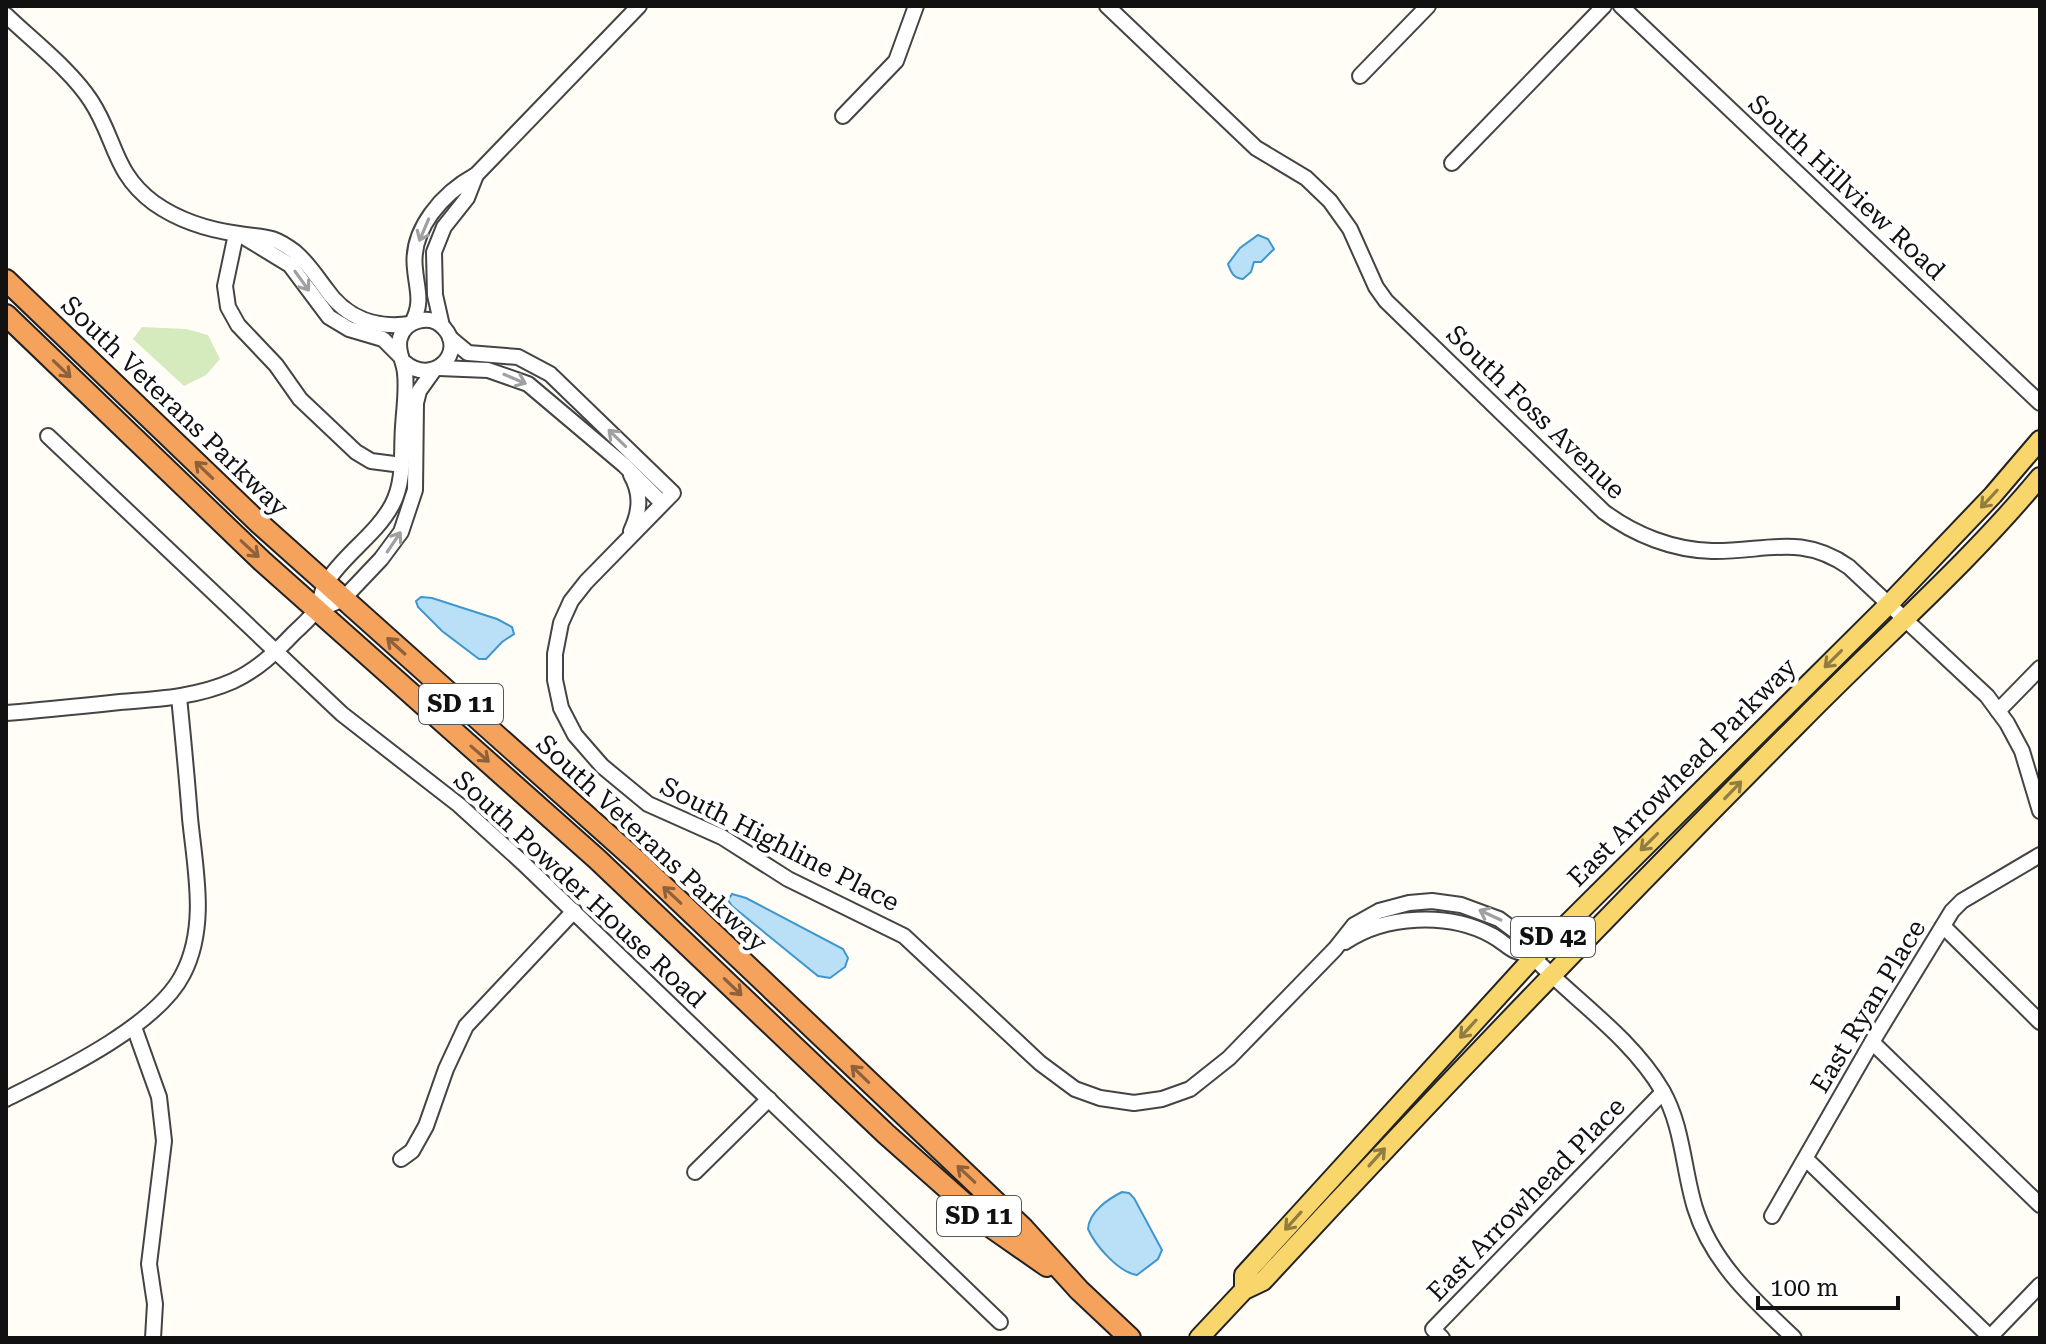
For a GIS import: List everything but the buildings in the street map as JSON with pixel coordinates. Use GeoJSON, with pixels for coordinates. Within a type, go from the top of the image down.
{"type":"FeatureCollection","features":[{"type":"Feature","properties":{"kind":"highway","name":"South Veterans Parkway"},"geometry":{"type":"LineString","coordinates":[[6,280],[325,584],[648,872],[1023,1228],[1079,1290],[1130,1338]]}},
{"type":"Feature","properties":{"kind":"highway","name":"South Veterans Parkway"},"geometry":{"type":"LineString","coordinates":[[6,315],[316,611],[614,875],[886,1134],[991,1227],[1079,1290]]}},
{"type":"Feature","properties":{"kind":"main road","name":"East Arrowhead Parkway"},"geometry":{"type":"LineString","coordinates":[[1244,1290],[1244,1275],[1531,956],[1889,604],[1993,495],[2040,440]]}},
{"type":"Feature","properties":{"kind":"main road","name":"East Arrowhead Parkway"},"geometry":{"type":"LineString","coordinates":[[1199,1338],[1244,1290],[1263,1281],[1396,1136],[2040,477]]}},
{"type":"Feature","properties":{"kind":"street"},"geometry":{"type":"LineString","coordinates":[[316,611],[325,584],[389,511],[399,488],[406,386],[398,344],[400,336],[411,324],[421,298],[415,258],[427,221],[457,185],[476,175],[639,6]]}},
{"type":"Feature","properties":{"kind":"street"},"geometry":{"type":"LineString","coordinates":[[843,116],[896,61],[916,6]]}},
{"type":"Feature","properties":{"kind":"street","name":"South Foss Avenue"},"geometry":{"type":"LineString","coordinates":[[1107,6],[1256,148],[1319,188],[1350,229],[1376,287],[1386,301],[1604,512],[1644,536],[1683,547],[1710,551],[1781,545],[1817,550],[1849,567],[1977,685],[1998,711],[2022,751],[2040,811]]}},
{"type":"Feature","properties":{"kind":"street"},"geometry":{"type":"LineString","coordinates":[[1360,76],[1428,6]]}},
{"type":"Feature","properties":{"kind":"street"},"geometry":{"type":"LineString","coordinates":[[1452,163],[1604,6]]}},
{"type":"Feature","properties":{"kind":"street","name":"South Hillview Road"},"geometry":{"type":"LineString","coordinates":[[1621,6],[2040,403]]}},
{"type":"Feature","properties":{"kind":"street"},"geometry":{"type":"LineString","coordinates":[[6,15],[79,85],[92,102],[116,158],[139,190],[152,202],[178,217],[238,234],[263,235],[294,252],[306,262],[338,305],[351,314],[386,325],[429,320],[468,353],[518,357],[550,374],[668,498]]}},
{"type":"Feature","properties":{"kind":"street"},"geometry":{"type":"LineString","coordinates":[[6,713],[179,697],[208,691],[235,680],[275,652],[316,611],[343,599],[389,550],[407,519],[416,476],[416,403],[419,391],[448,357],[446,332],[433,279],[434,252],[444,227],[467,198],[476,175]]}},
{"type":"Feature","properties":{"kind":"street"},"geometry":{"type":"LineString","coordinates":[[238,234],[290,265],[329,317],[349,329],[383,339],[402,360],[418,371],[478,368],[520,379],[668,498]]}},
{"type":"Feature","properties":{"kind":"street"},"geometry":{"type":"LineString","coordinates":[[238,234],[225,286],[228,307],[238,325],[276,365],[300,399],[356,452],[371,461],[402,465]]}},
{"type":"Feature","properties":{"kind":"street","name":"South Powder House Road"},"geometry":{"type":"LineString","coordinates":[[48,436],[342,714],[470,815],[574,911],[1000,1322]]}},
{"type":"Feature","properties":{"kind":"street"},"geometry":{"type":"LineString","coordinates":[[621,546],[635,521],[639,505],[635,481],[624,465]]}},
{"type":"Feature","properties":{"kind":"street","name":"South Highline Place"},"geometry":{"type":"LineString","coordinates":[[668,498],[571,601],[557,639],[554,667],[557,695],[567,723],[582,746],[618,781],[648,804],[722,837],[788,879],[904,936],[1064,1082],[1098,1098],[1120,1102],[1162,1099],[1190,1089],[1229,1058],[1335,949],[1346,933],[1363,918],[1394,906],[1432,901],[1475,909],[1499,919],[1527,940],[1531,956],[1515,954],[1491,935],[1472,927],[1431,921],[1402,920],[1379,925],[1353,936],[1335,949]]}},
{"type":"Feature","properties":{"kind":"street"},"geometry":{"type":"LineString","coordinates":[[1998,711],[2040,668]]}},
{"type":"Feature","properties":{"kind":"street"},"geometry":{"type":"LineString","coordinates":[[6,1099],[134,1027],[182,976],[196,936],[198,898],[179,697]]}},
{"type":"Feature","properties":{"kind":"street","name":"East Ryan Place"},"geometry":{"type":"LineString","coordinates":[[1772,1216],[1952,911],[1962,901],[2040,855]]}},
{"type":"Feature","properties":{"kind":"street"},"geometry":{"type":"LineString","coordinates":[[401,1159],[412,1151],[426,1126],[446,1069],[466,1026],[574,911]]}},
{"type":"Feature","properties":{"kind":"street"},"geometry":{"type":"LineString","coordinates":[[1943,926],[2040,1022]]}},
{"type":"Feature","properties":{"kind":"street"},"geometry":{"type":"LineString","coordinates":[[1531,956],[1637,1055],[1663,1092],[1676,1123],[1695,1208],[1713,1248],[1739,1284],[1794,1338]]}},
{"type":"Feature","properties":{"kind":"street"},"geometry":{"type":"LineString","coordinates":[[134,1027],[159,1097],[164,1141],[149,1264],[155,1304],[153,1338]]}},
{"type":"Feature","properties":{"kind":"street"},"geometry":{"type":"LineString","coordinates":[[1872,1042],[2040,1205]]}},
{"type":"Feature","properties":{"kind":"street","name":"East Arrowhead Place"},"geometry":{"type":"LineString","coordinates":[[1442,1338],[1433,1329],[1663,1092]]}},
{"type":"Feature","properties":{"kind":"street"},"geometry":{"type":"LineString","coordinates":[[695,1172],[769,1099]]}},
{"type":"Feature","properties":{"kind":"street"},"geometry":{"type":"LineString","coordinates":[[1806,1159],[1990,1338],[2040,1285]]}},
{"type":"Feature","properties":{"kind":"green space"},"geometry":{"type":"Polygon","coordinates":[[[142,327],[186,329],[208,335],[220,359],[206,375],[184,386],[133,339],[142,327]]]}},
{"type":"Feature","properties":{"kind":"water"},"geometry":{"type":"Polygon","coordinates":[[[1258,235],[1268,239],[1274,249],[1261,262],[1254,262],[1251,272],[1243,279],[1237,277],[1228,264],[1240,248],[1258,235]]]}},
{"type":"Feature","properties":{"kind":"water"},"geometry":{"type":"Polygon","coordinates":[[[421,597],[497,619],[512,627],[514,634],[486,659],[479,659],[442,631],[418,607],[416,601],[421,597]]]}},
{"type":"Feature","properties":{"kind":"water"},"geometry":{"type":"Polygon","coordinates":[[[732,894],[746,898],[843,949],[848,958],[845,967],[830,978],[818,976],[732,906],[728,900],[732,894]]]}},
{"type":"Feature","properties":{"kind":"water"},"geometry":{"type":"Polygon","coordinates":[[[1122,1192],[1134,1198],[1162,1250],[1158,1259],[1137,1275],[1122,1269],[1108,1257],[1088,1229],[1092,1217],[1105,1202],[1122,1192]]]}}]}
